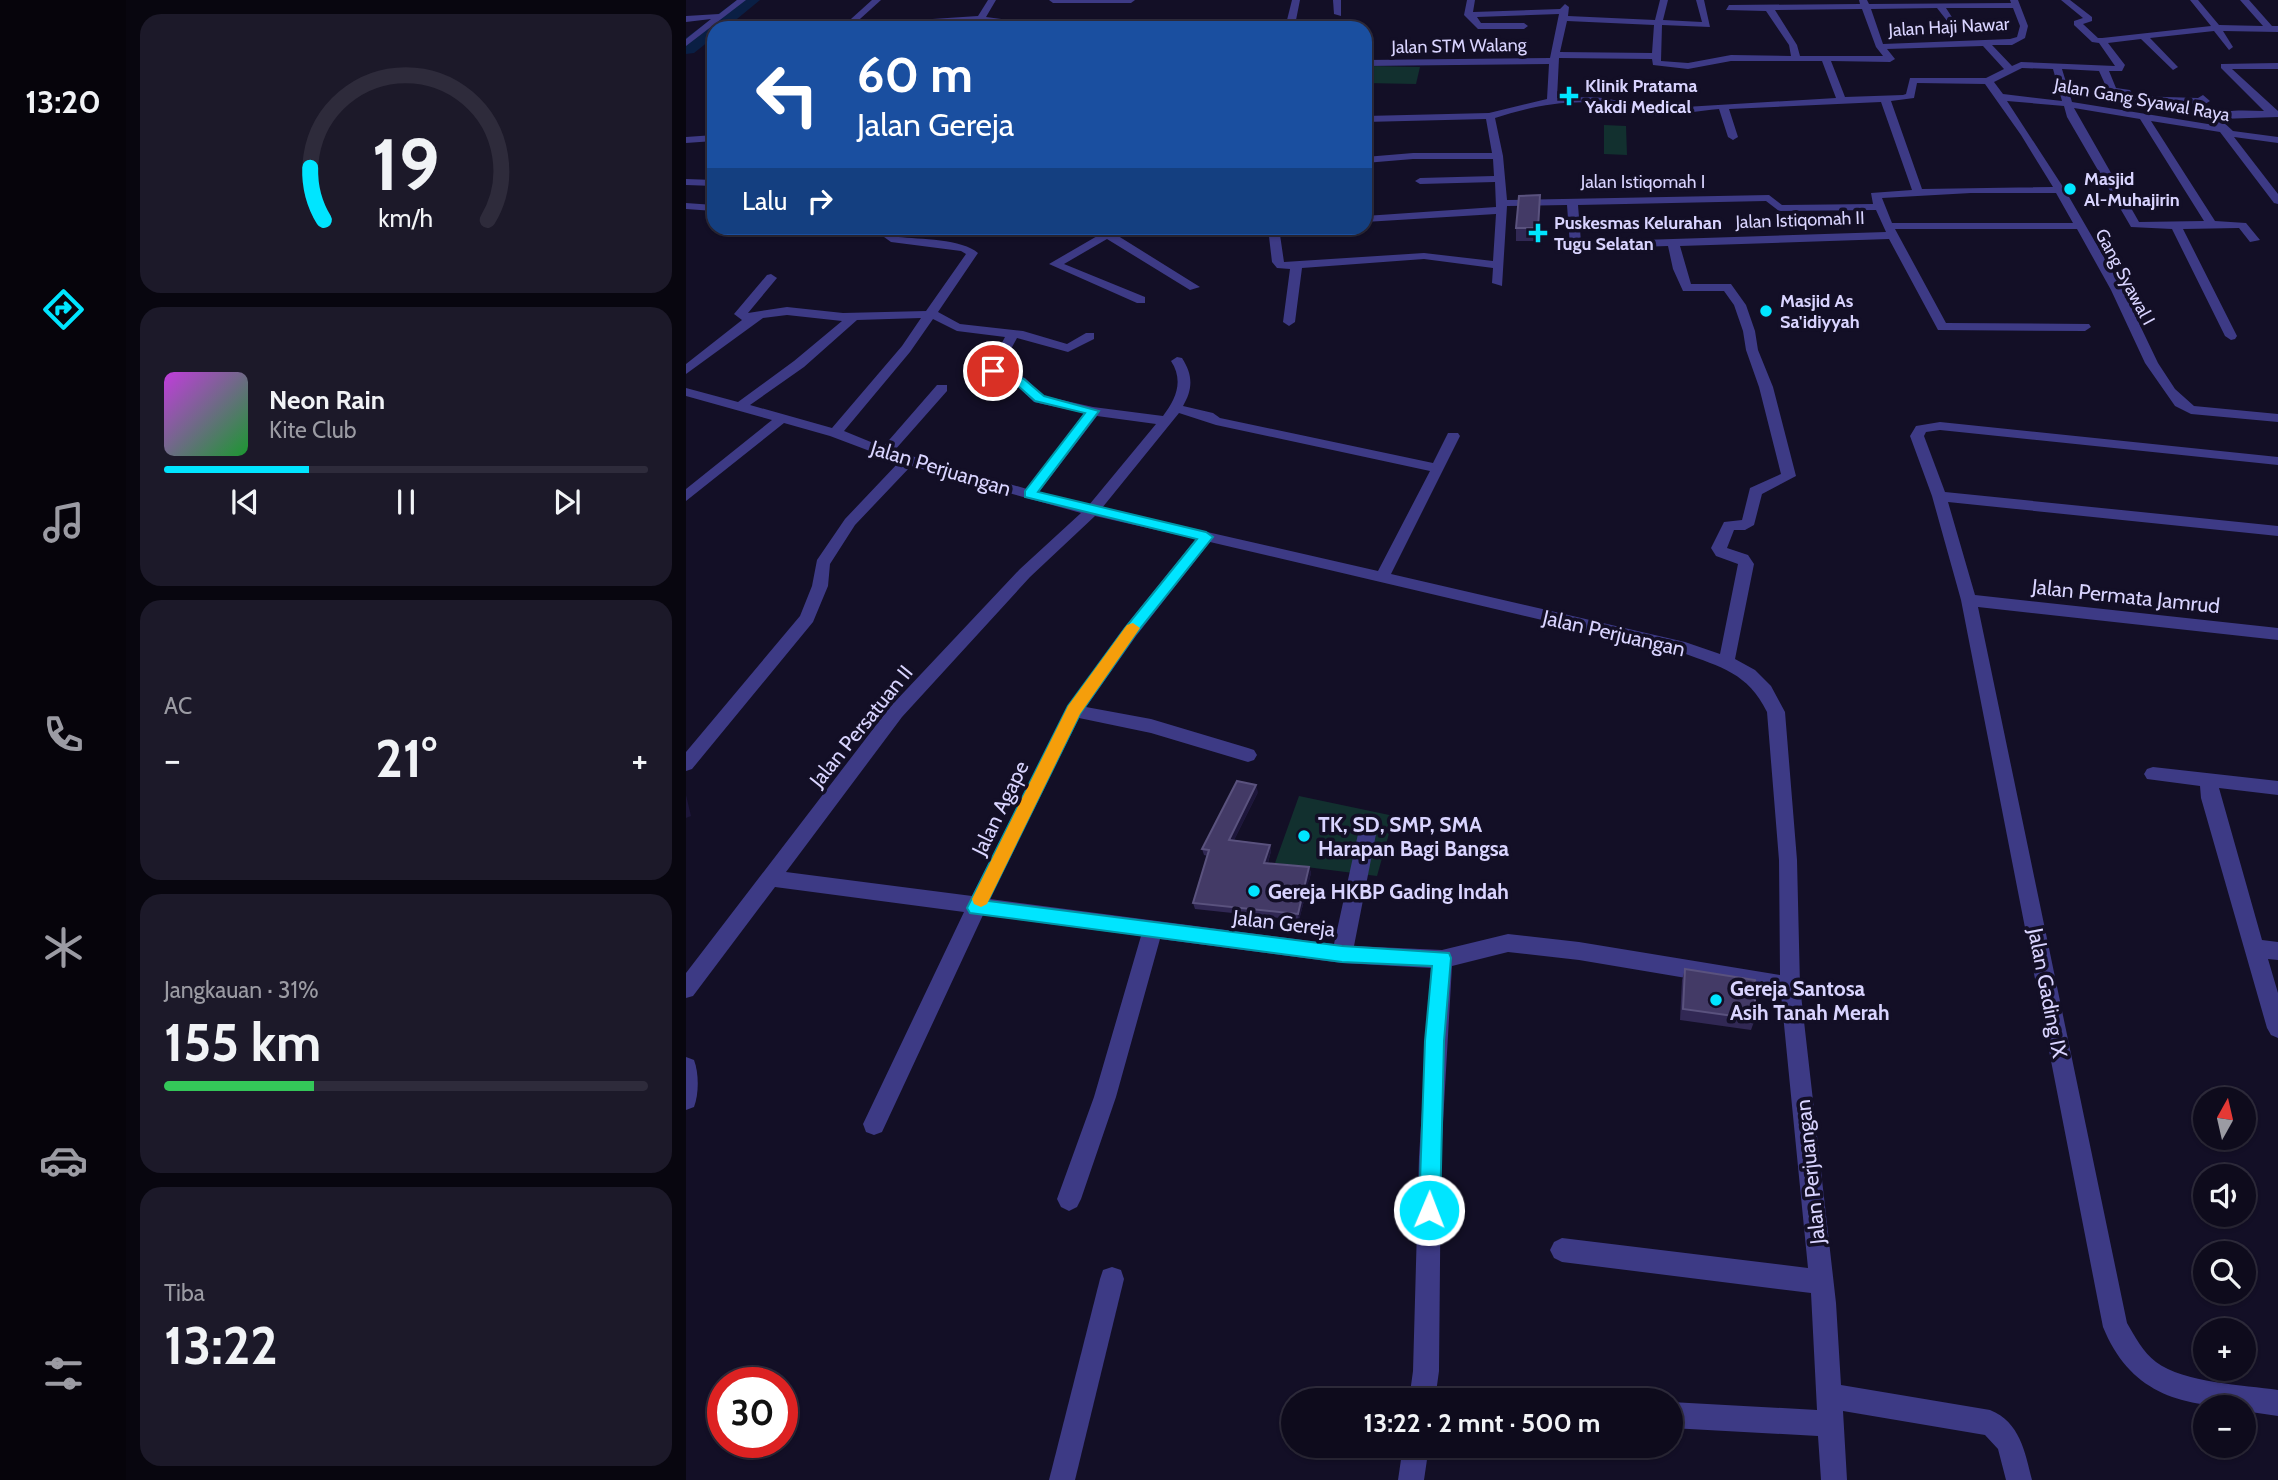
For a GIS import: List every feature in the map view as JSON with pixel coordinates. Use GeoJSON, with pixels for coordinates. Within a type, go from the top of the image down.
{"type":"FeatureCollection","features":[{"type":"Feature","properties":{"kind":"street"},"geometry":{"type":"LineString","coordinates":[[715,21],[742,0]]}},
{"type":"Feature","properties":{"kind":"street"},"geometry":{"type":"LineString","coordinates":[[853,21],[877,0]]}},
{"type":"Feature","properties":{"kind":"street"},"geometry":{"type":"LineString","coordinates":[[980,19],[992,0]]}},
{"type":"Feature","properties":{"kind":"street"},"geometry":{"type":"LineString","coordinates":[[1053,0],[1130,0]]}},
{"type":"Feature","properties":{"kind":"street"},"geometry":{"type":"LineString","coordinates":[[1292,21],[1296,0]]}},
{"type":"Feature","properties":{"kind":"street"},"geometry":{"type":"LineString","coordinates":[[1337,0],[1338,14]]}},
{"type":"Feature","properties":{"kind":"street"},"geometry":{"type":"LineString","coordinates":[[1471,0],[1467,14],[1472,15],[1565,9]]}},
{"type":"Feature","properties":{"kind":"street"},"geometry":{"type":"LineString","coordinates":[[1658,56],[1658,23],[1664,0]]}},
{"type":"Feature","properties":{"kind":"street"},"geometry":{"type":"LineString","coordinates":[[1516,2],[1658,23],[1707,25],[1700,0]]}},
{"type":"Feature","properties":{"kind":"street"},"geometry":{"type":"LineString","coordinates":[[2065,0],[2089,19],[2077,23],[2095,40],[2102,41],[2217,28],[2273,29]]}},
{"type":"Feature","properties":{"kind":"street"},"geometry":{"type":"LineString","coordinates":[[2244,0],[2273,29]]}},
{"type":"Feature","properties":{"kind":"street"},"geometry":{"type":"LineString","coordinates":[[2194,1],[2229,47]]}},
{"type":"Feature","properties":{"kind":"street"},"geometry":{"type":"LineString","coordinates":[[1729,8],[1865,3],[2015,3]]}},
{"type":"Feature","properties":{"kind":"street"},"geometry":{"type":"LineString","coordinates":[[1769,8],[1793,45],[1796,59],[1893,63],[1880,47],[1865,3]]}},
{"type":"Feature","properties":{"kind":"street","name":"Jalan Haji Nawar"},"geometry":{"type":"LineString","coordinates":[[1880,47],[2012,43],[2021,38],[2024,26],[2015,3]]}},
{"type":"Feature","properties":{"kind":"street"},"geometry":{"type":"LineString","coordinates":[[1938,5],[1955,28]]}},
{"type":"Feature","properties":{"kind":"street"},"geometry":{"type":"LineString","coordinates":[[1552,101],[1554,58],[1565,9]]}},
{"type":"Feature","properties":{"kind":"street"},"geometry":{"type":"LineString","coordinates":[[1472,15],[1478,26],[1524,26]]}},
{"type":"Feature","properties":{"kind":"street"},"geometry":{"type":"LineString","coordinates":[[686,19],[721,16]]}},
{"type":"Feature","properties":{"kind":"street"},"geometry":{"type":"LineString","coordinates":[[948,21],[1004,21]]}},
{"type":"Feature","properties":{"kind":"street"},"geometry":{"type":"LineString","coordinates":[[686,43],[707,29]]}},
{"type":"Feature","properties":{"kind":"street"},"geometry":{"type":"LineString","coordinates":[[686,36],[707,35]]}},
{"type":"Feature","properties":{"kind":"street"},"geometry":{"type":"LineString","coordinates":[[2143,36],[2174,67]]}},
{"type":"Feature","properties":{"kind":"street"},"geometry":{"type":"LineString","coordinates":[[1372,119],[1490,116],[1529,104],[1552,101],[1614,102],[1638,112],[1909,98],[1907,79],[1988,81],[2021,65],[2116,70],[2121,67],[2102,41]]}},
{"type":"Feature","properties":{"kind":"street"},"geometry":{"type":"LineString","coordinates":[[1984,43],[2011,71]]}},
{"type":"Feature","properties":{"kind":"street","name":"Jalan STM Walang"},"geometry":{"type":"LineString","coordinates":[[1372,63],[1658,56],[1657,64],[1673,65],[1731,58],[1796,59]]}},
{"type":"Feature","properties":{"kind":"street"},"geometry":{"type":"LineString","coordinates":[[1826,60],[1842,101]]}},
{"type":"Feature","properties":{"kind":"street"},"geometry":{"type":"LineString","coordinates":[[2057,66],[2072,117],[2135,225],[2242,225],[2254,240]]}},
{"type":"Feature","properties":{"kind":"street"},"geometry":{"type":"LineString","coordinates":[[2275,114],[2224,66],[2276,68]]}},
{"type":"Feature","properties":{"kind":"street"},"geometry":{"type":"LineString","coordinates":[[2103,69],[2112,91],[2127,92],[2131,99],[2205,101],[2203,98]]}},
{"type":"Feature","properties":{"kind":"street","name":"Gang Syawal I"},"geometry":{"type":"LineString","coordinates":[[1988,81],[2060,190],[2124,303],[2157,373],[2184,406],[2191,410],[2278,418]]}},
{"type":"Feature","properties":{"kind":"street","name":"Jalan Gang Syawal Raya"},"geometry":{"type":"LineString","coordinates":[[2000,97],[2068,104],[2278,140]]}},
{"type":"Feature","properties":{"kind":"street"},"geometry":{"type":"LineString","coordinates":[[1885,99],[1918,192]]}},
{"type":"Feature","properties":{"kind":"street"},"geometry":{"type":"LineString","coordinates":[[2153,100],[2168,121]]}},
{"type":"Feature","properties":{"kind":"street"},"geometry":{"type":"LineString","coordinates":[[1723,106],[1732,137]]}},
{"type":"Feature","properties":{"kind":"street"},"geometry":{"type":"LineString","coordinates":[[2275,114],[2215,116],[2214,121],[2278,201]]}},
{"type":"Feature","properties":{"kind":"street"},"geometry":{"type":"LineString","coordinates":[[1490,116],[1498,156],[1502,206],[1498,283]]}},
{"type":"Feature","properties":{"kind":"street"},"geometry":{"type":"LineString","coordinates":[[2144,117],[2210,220],[2207,224]]}},
{"type":"Feature","properties":{"kind":"street"},"geometry":{"type":"LineString","coordinates":[[686,140],[707,138]]}},
{"type":"Feature","properties":{"kind":"street"},"geometry":{"type":"LineString","coordinates":[[1372,159],[1413,156],[1498,156]]}},
{"type":"Feature","properties":{"kind":"street"},"geometry":{"type":"LineString","coordinates":[[1420,181],[1498,179]]}},
{"type":"Feature","properties":{"kind":"street"},"geometry":{"type":"LineString","coordinates":[[686,182],[707,183]]}},
{"type":"Feature","properties":{"kind":"street"},"geometry":{"type":"LineString","coordinates":[[686,200],[707,184]]}},
{"type":"Feature","properties":{"kind":"street","name":"Jalan Istiqomah II"},"geometry":{"type":"LineString","coordinates":[[1891,230],[1875,195],[2060,190]]}},
{"type":"Feature","properties":{"kind":"street","name":"Jalan Istiqomah I"},"geometry":{"type":"LineString","coordinates":[[1372,218],[1572,200],[1769,198],[1779,208],[1880,207]]}},
{"type":"Feature","properties":{"kind":"street","name":"Jalan Istiqomah II"},"geometry":{"type":"LineString","coordinates":[[1572,200],[1576,246],[1891,230],[2078,226]]}},
{"type":"Feature","properties":{"kind":"street"},"geometry":{"type":"LineString","coordinates":[[686,206],[707,208]]}},
{"type":"Feature","properties":{"kind":"street"},"geometry":{"type":"LineString","coordinates":[[2176,226],[2231,336]]}},
{"type":"Feature","properties":{"kind":"street"},"geometry":{"type":"LineString","coordinates":[[1891,230],[1952,343]]}},
{"type":"Feature","properties":{"kind":"street"},"geometry":{"type":"LineString","coordinates":[[835,433],[872,391],[932,314],[972,253],[964,248],[895,240],[890,235]]}},
{"type":"Feature","properties":{"kind":"street"},"geometry":{"type":"LineString","coordinates":[[1104,235],[1055,264],[1141,300]]}},
{"type":"Feature","properties":{"kind":"street"},"geometry":{"type":"LineString","coordinates":[[1108,235],[1194,287]]}},
{"type":"Feature","properties":{"kind":"street"},"geometry":{"type":"LineString","coordinates":[[1274,235],[1281,266],[1424,256],[1498,265]]}},
{"type":"Feature","properties":{"kind":"street"},"geometry":{"type":"LineString","coordinates":[[1673,241],[1679,269],[1687,288],[1727,287],[1740,305],[1752,350],[1766,387],[1789,476],[1755,491],[1749,522],[1745,526],[1729,525],[1719,548],[1721,552],[1743,559],[1746,564],[1726,662]]}},
{"type":"Feature","properties":{"kind":"street"},"geometry":{"type":"LineString","coordinates":[[1289,322],[1296,267]]}},
{"type":"Feature","properties":{"kind":"street"},"geometry":{"type":"LineString","coordinates":[[751,319],[740,314],[771,278]]}},
{"type":"Feature","properties":{"kind":"street"},"geometry":{"type":"LineString","coordinates":[[686,370],[751,319],[787,311],[853,317],[932,314],[957,327],[1013,334],[1070,348],[1090,336]]}},
{"type":"Feature","properties":{"kind":"street"},"geometry":{"type":"LineString","coordinates":[[738,408],[799,364],[853,317]]}},
{"type":"Feature","properties":{"kind":"street"},"geometry":{"type":"LineString","coordinates":[[1942,327],[2085,327]]}},
{"type":"Feature","properties":{"kind":"street"},"geometry":{"type":"LineString","coordinates":[[1013,334],[993,371],[1020,381],[1040,399],[1093,411],[1166,421]]}},
{"type":"Feature","properties":{"kind":"street"},"geometry":{"type":"LineString","coordinates":[[1177,361],[1182,367],[1185,381],[1177,409],[1208,416],[1216,421],[1332,444],[1438,470]]}},
{"type":"Feature","properties":{"kind":"street"},"geometry":{"type":"LineString","coordinates":[[885,453],[942,388]]}},
{"type":"Feature","properties":{"kind":"street","name":"Jalan Perjuangan"},"geometry":{"type":"LineString","coordinates":[[686,392],[835,433],[908,461],[1092,511],[1685,648],[1726,662],[1749,674],[1765,690],[1776,712],[1788,860],[1790,986],[1821,1282],[1835,1480]]}},
{"type":"Feature","properties":{"kind":"street","name":"Jalan Persatuan II"},"geometry":{"type":"LineString","coordinates":[[686,989],[896,712],[1025,573],[1092,511],[1177,409]]}},
{"type":"Feature","properties":{"kind":"street"},"geometry":{"type":"LineString","coordinates":[[1030,494],[1093,411]]}},
{"type":"Feature","properties":{"kind":"street"},"geometry":{"type":"LineString","coordinates":[[686,496],[780,420]]}},
{"type":"Feature","properties":{"kind":"street","name":"Jalan Gading IX"},"geometry":{"type":"LineString","coordinates":[[2278,461],[1940,426],[1921,429],[1917,436],[1939,496],[1969,600],[2115,1327],[2130,1353],[2151,1374],[2176,1384],[2278,1403]]}},
{"type":"Feature","properties":{"kind":"street"},"geometry":{"type":"LineString","coordinates":[[1382,577],[1453,436]]}},
{"type":"Feature","properties":{"kind":"street"},"geometry":{"type":"LineString","coordinates":[[686,764],[807,618],[820,586],[822,564],[850,522],[908,461]]}},
{"type":"Feature","properties":{"kind":"street"},"geometry":{"type":"LineString","coordinates":[[1939,496],[2278,531]]}},
{"type":"Feature","properties":{"kind":"street","name":"Jalan Agape"},"geometry":{"type":"LineString","coordinates":[[874,1124],[976,908],[1074,710],[1130,632],[1206,537]]}},
{"type":"Feature","properties":{"kind":"street","name":"Jalan Permata Jamrud"},"geometry":{"type":"LineString","coordinates":[[1969,600],[2278,634]]}},
{"type":"Feature","properties":{"kind":"street"},"geometry":{"type":"LineString","coordinates":[[1074,710],[1151,726],[1248,755]]}},
{"type":"Feature","properties":{"kind":"street"},"geometry":{"type":"LineString","coordinates":[[2152,774],[2209,789],[2278,788]]}},
{"type":"Feature","properties":{"kind":"street"},"geometry":{"type":"LineString","coordinates":[[2209,789],[2278,1028]]}},
{"type":"Feature","properties":{"kind":"street"},"geometry":{"type":"LineString","coordinates":[[1342,954],[1367,834]]}},
{"type":"Feature","properties":{"kind":"street","name":"Jalan Gereja"},"geometry":{"type":"LineString","coordinates":[[771,878],[976,908],[1342,954],[1442,958],[1508,943],[1579,951],[1790,986]]}},
{"type":"Feature","properties":{"kind":"street"},"geometry":{"type":"LineString","coordinates":[[1069,1199],[1105,1097],[1153,929]]}},
{"type":"Feature","properties":{"kind":"street"},"geometry":{"type":"LineString","coordinates":[[2254,948],[2278,951]]}},
{"type":"Feature","properties":{"kind":"street"},"geometry":{"type":"LineString","coordinates":[[1424,1388],[1435,1041],[1442,958]]}},
{"type":"Feature","properties":{"kind":"street"},"geometry":{"type":"LineString","coordinates":[[686,1067],[686,1099]]}},
{"type":"Feature","properties":{"kind":"street"},"geometry":{"type":"LineString","coordinates":[[1562,1250],[1821,1282]]}},
{"type":"Feature","properties":{"kind":"street"},"geometry":{"type":"LineString","coordinates":[[1062,1480],[1112,1279]]}},
{"type":"Feature","properties":{"kind":"street"},"geometry":{"type":"LineString","coordinates":[[1829,1396],[1990,1423],[2000,1429],[2008,1439],[2018,1480]]}},
{"type":"Feature","properties":{"kind":"street"},"geometry":{"type":"LineString","coordinates":[[1683,1416],[1831,1424]]}},
{"type":"Feature","properties":{"kind":"street"},"geometry":{"type":"LineString","coordinates":[[1411,1480],[1414,1458]]}},
{"type":"Feature","properties":{"kind":"green space"},"geometry":{"type":"Polygon","coordinates":[[[1372,66],[1420,67],[1416,84],[1372,83],[1372,66]]]}},
{"type":"Feature","properties":{"kind":"green space"},"geometry":{"type":"Polygon","coordinates":[[[1604,125],[1626,126],[1627,155],[1604,154],[1604,125]]]}},
{"type":"Feature","properties":{"kind":"green space"},"geometry":{"type":"Polygon","coordinates":[[[1299,796],[1394,816],[1377,876],[1275,863],[1299,796]]]}},
{"type":"Feature","properties":{"kind":"building"},"geometry":{"type":"Polygon","coordinates":[[[1540,195],[1538,228],[1516,228],[1519,196],[1540,195]]]}},
{"type":"Feature","properties":{"kind":"building","name":"Gereja HKBP Gading Indah"},"geometry":{"type":"Polygon","coordinates":[[[1237,781],[1256,785],[1229,840],[1270,845],[1264,863],[1309,867],[1298,914],[1193,903],[1209,850],[1202,849],[1237,781]]]}},
{"type":"Feature","properties":{"kind":"building","name":"Gereja Santosa Asih Tanah Merah"},"geometry":{"type":"Polygon","coordinates":[[[1685,969],[1755,980],[1755,1019],[1683,1009],[1685,969]]]}},
{"type":"Feature","properties":{"kind":"waterway"},"geometry":{"type":"LineString","coordinates":[[722,21],[750,0]]}},
{"type":"Feature","properties":{"kind":"waterway"},"geometry":{"type":"LineString","coordinates":[[686,48],[707,32]]}},
{"type":"Feature","properties":{"kind":"slow traffic"},"geometry":{"type":"LineString","coordinates":[[981,899],[1074,710],[1133,628]]}},
{"type":"Feature","properties":{"kind":"place","name":"Klinik Pratama Yakdi Medical"},"geometry":{"type":"Point","coordinates":[1569,96]}},
{"type":"Feature","properties":{"kind":"place","name":"Masjid Al-Muhajirin"},"geometry":{"type":"Point","coordinates":[2070,189]}},
{"type":"Feature","properties":{"kind":"place","name":"Puskesmas Kelurahan Tugu Selatan"},"geometry":{"type":"Point","coordinates":[1538,233]}},
{"type":"Feature","properties":{"kind":"place","name":"Masjid As Sa'idiyyah"},"geometry":{"type":"Point","coordinates":[1766,311]}},
{"type":"Feature","properties":{"kind":"place","name":"TK, SD, SMP, SMA Harapan Bagi Bangsa"},"geometry":{"type":"Point","coordinates":[1304,836]}},
{"type":"Feature","properties":{"kind":"place","name":"Gereja HKBP Gading Indah"},"geometry":{"type":"Point","coordinates":[1254,891]}},
{"type":"Feature","properties":{"kind":"place","name":"Gereja Santosa Asih Tanah Merah"},"geometry":{"type":"Point","coordinates":[1716,1000]}},
{"type":"Feature","properties":{"kind":"route"},"geometry":{"type":"LineString","coordinates":[[993,371],[1020,381],[1040,399],[1093,411],[1030,494],[1206,537],[1130,632],[1074,710],[976,908],[1342,954],[1442,958],[1435,1041],[1429,1210]]}}]}
